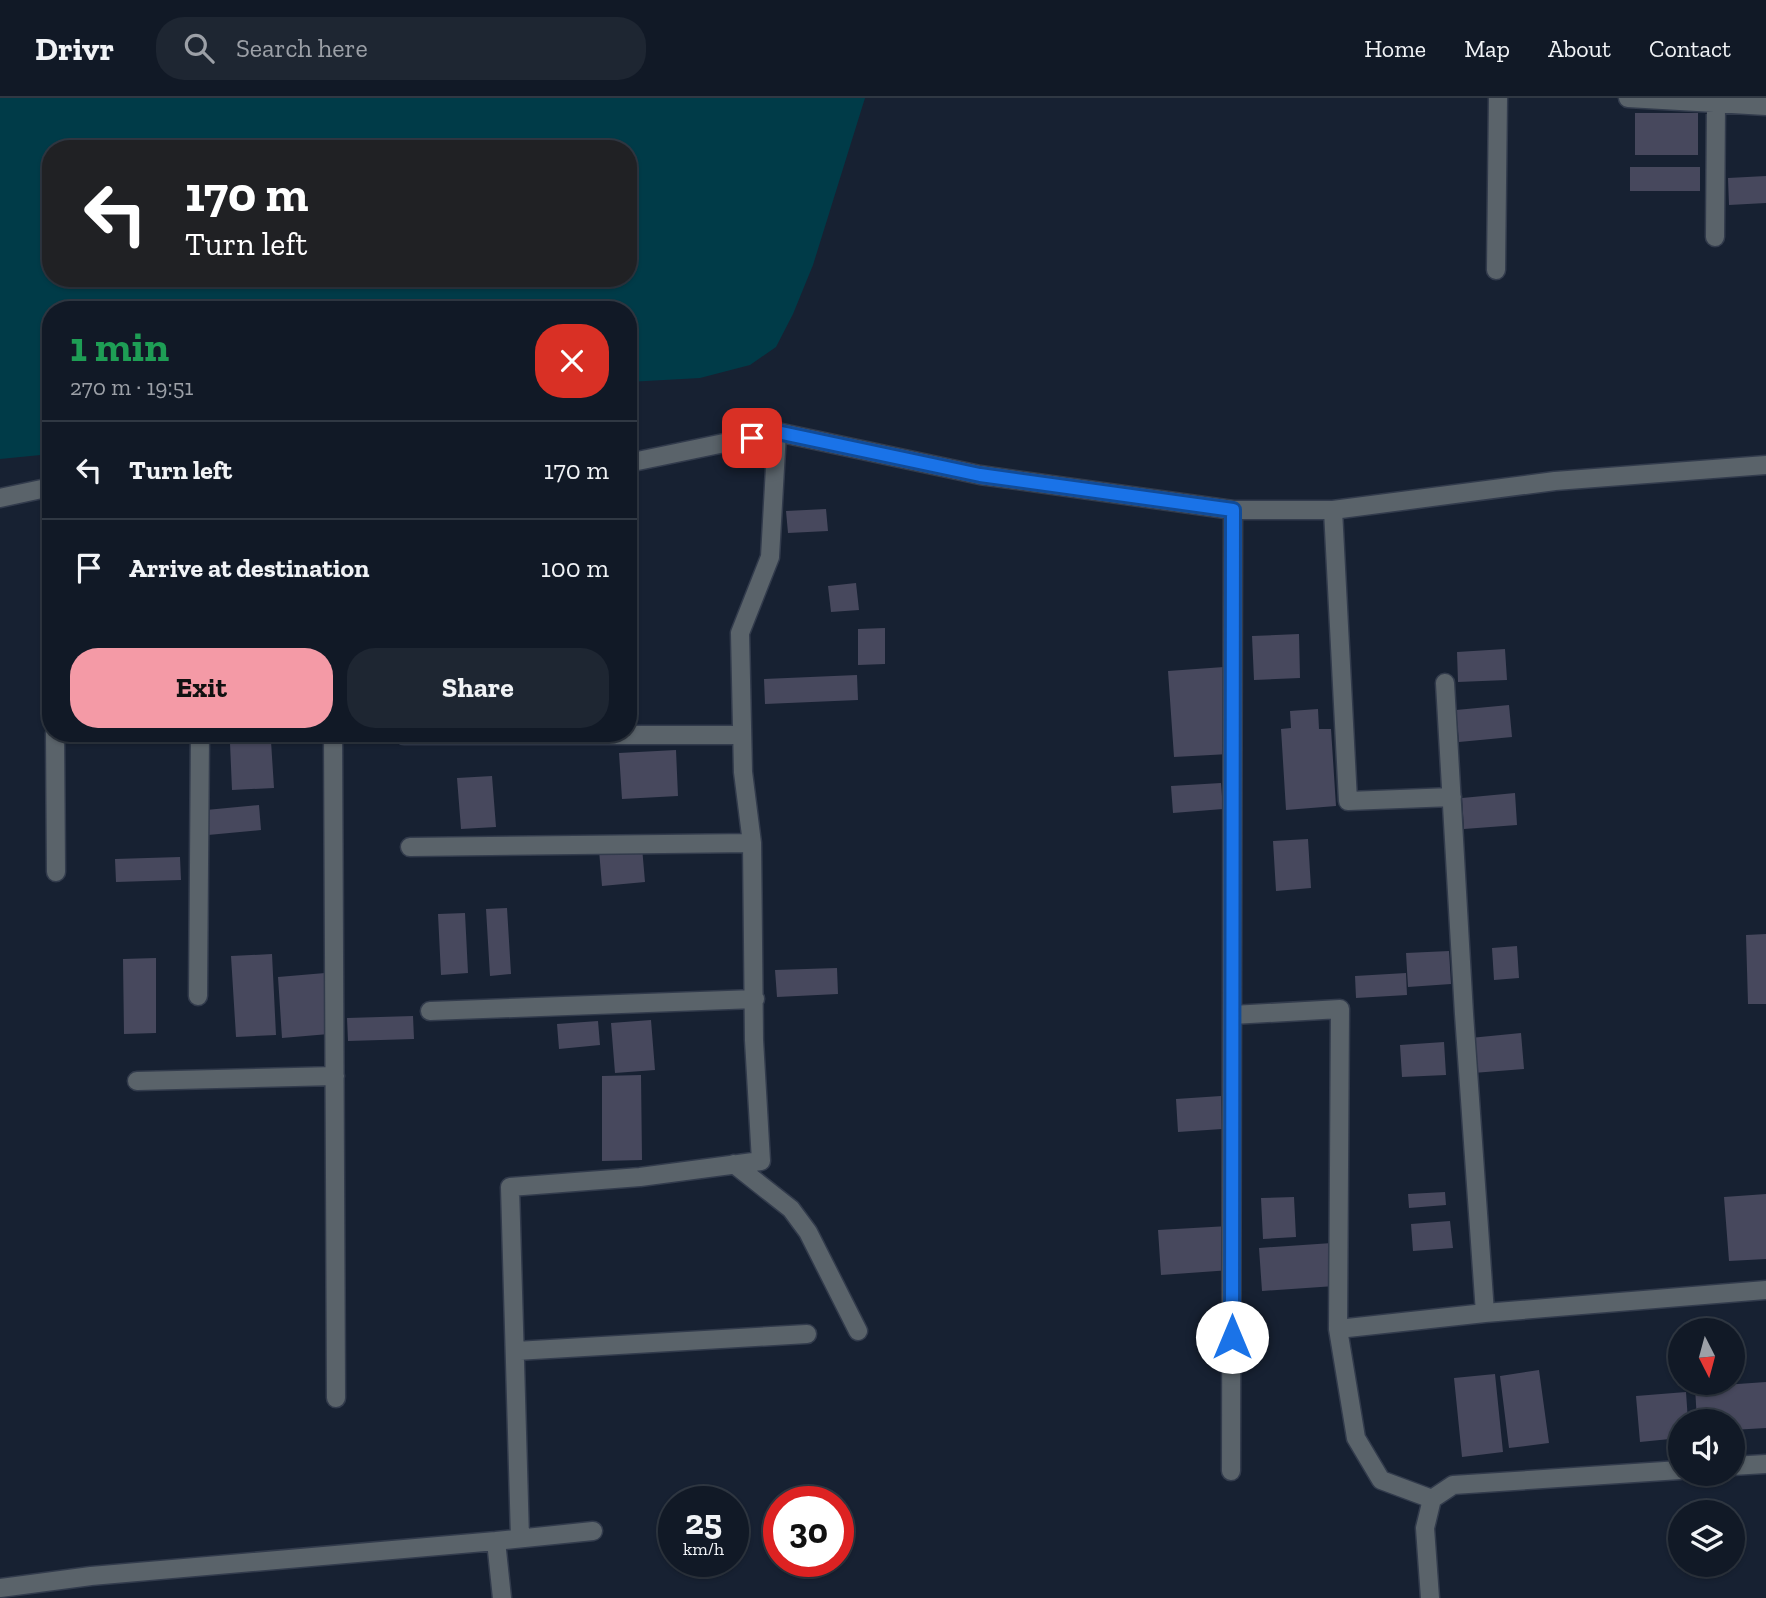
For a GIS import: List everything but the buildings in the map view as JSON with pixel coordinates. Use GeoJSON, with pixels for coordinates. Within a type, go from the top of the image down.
{"type":"FeatureCollection","features":[{"type":"Feature","properties":{"kind":"street"},"geometry":{"type":"LineString","coordinates":[[1496,270],[1498,98]]}},
{"type":"Feature","properties":{"kind":"street"},"geometry":{"type":"LineString","coordinates":[[1629,98],[1759,103]]}},
{"type":"Feature","properties":{"kind":"street"},"geometry":{"type":"LineString","coordinates":[[1715,237],[1716,103]]}},
{"type":"Feature","properties":{"kind":"street"},"geometry":{"type":"LineString","coordinates":[[520,1538],[510,1187],[640,1177],[761,1161],[754,1040],[752,843],[743,772],[740,633],[770,557],[777,432]]}},
{"type":"Feature","properties":{"kind":"street"},"geometry":{"type":"LineString","coordinates":[[637,461],[777,432],[980,475],[1233,510],[1333,510],[1555,481],[1766,465]]}},
{"type":"Feature","properties":{"kind":"street"},"geometry":{"type":"LineString","coordinates":[[0,498],[42,489]]}},
{"type":"Feature","properties":{"kind":"street"},"geometry":{"type":"LineString","coordinates":[[1231,1471],[1233,510]]}},
{"type":"Feature","properties":{"kind":"street"},"geometry":{"type":"LineString","coordinates":[[1333,510],[1348,801],[1452,797]]}},
{"type":"Feature","properties":{"kind":"street"},"geometry":{"type":"LineString","coordinates":[[1445,683],[1485,1313]]}},
{"type":"Feature","properties":{"kind":"street"},"geometry":{"type":"LineString","coordinates":[[637,735],[742,735]]}},
{"type":"Feature","properties":{"kind":"street"},"geometry":{"type":"LineString","coordinates":[[55,742],[56,872]]}},
{"type":"Feature","properties":{"kind":"street"},"geometry":{"type":"LineString","coordinates":[[198,996],[200,742]]}},
{"type":"Feature","properties":{"kind":"street"},"geometry":{"type":"LineString","coordinates":[[333,742],[335,1398]]}},
{"type":"Feature","properties":{"kind":"street"},"geometry":{"type":"LineString","coordinates":[[410,847],[752,843]]}},
{"type":"Feature","properties":{"kind":"street"},"geometry":{"type":"LineString","coordinates":[[430,1011],[755,999]]}},
{"type":"Feature","properties":{"kind":"street"},"geometry":{"type":"LineString","coordinates":[[1232,1015],[1340,1009],[1338,1329],[1356,1438],[1381,1480],[1432,1499]]}},
{"type":"Feature","properties":{"kind":"street"},"geometry":{"type":"LineString","coordinates":[[137,1081],[335,1076]]}},
{"type":"Feature","properties":{"kind":"street"},"geometry":{"type":"LineString","coordinates":[[734,1164],[791,1209],[808,1232],[858,1331]]}},
{"type":"Feature","properties":{"kind":"street"},"geometry":{"type":"LineString","coordinates":[[1338,1329],[1485,1313],[1766,1290]]}},
{"type":"Feature","properties":{"kind":"street"},"geometry":{"type":"LineString","coordinates":[[516,1352],[807,1334]]}},
{"type":"Feature","properties":{"kind":"street"},"geometry":{"type":"LineString","coordinates":[[1745,1465],[1766,1464]]}},
{"type":"Feature","properties":{"kind":"street"},"geometry":{"type":"LineString","coordinates":[[1430,1598],[1425,1528],[1432,1499],[1454,1485],[1668,1471]]}},
{"type":"Feature","properties":{"kind":"street"},"geometry":{"type":"LineString","coordinates":[[0,1588],[91,1576],[593,1531]]}},
{"type":"Feature","properties":{"kind":"street"},"geometry":{"type":"LineString","coordinates":[[496,1541],[502,1598]]}},
{"type":"Feature","properties":{"kind":"water"},"geometry":{"type":"Polygon","coordinates":[[[0,98],[865,98],[813,265],[793,314],[776,347],[750,365],[700,378],[637,382],[637,301],[42,301],[42,455],[0,459],[0,98]]]}},
{"type":"Feature","properties":{"kind":"route"},"geometry":{"type":"LineString","coordinates":[[752,438],[777,432],[980,475],[1233,510],[1232,1337]]}}]}
